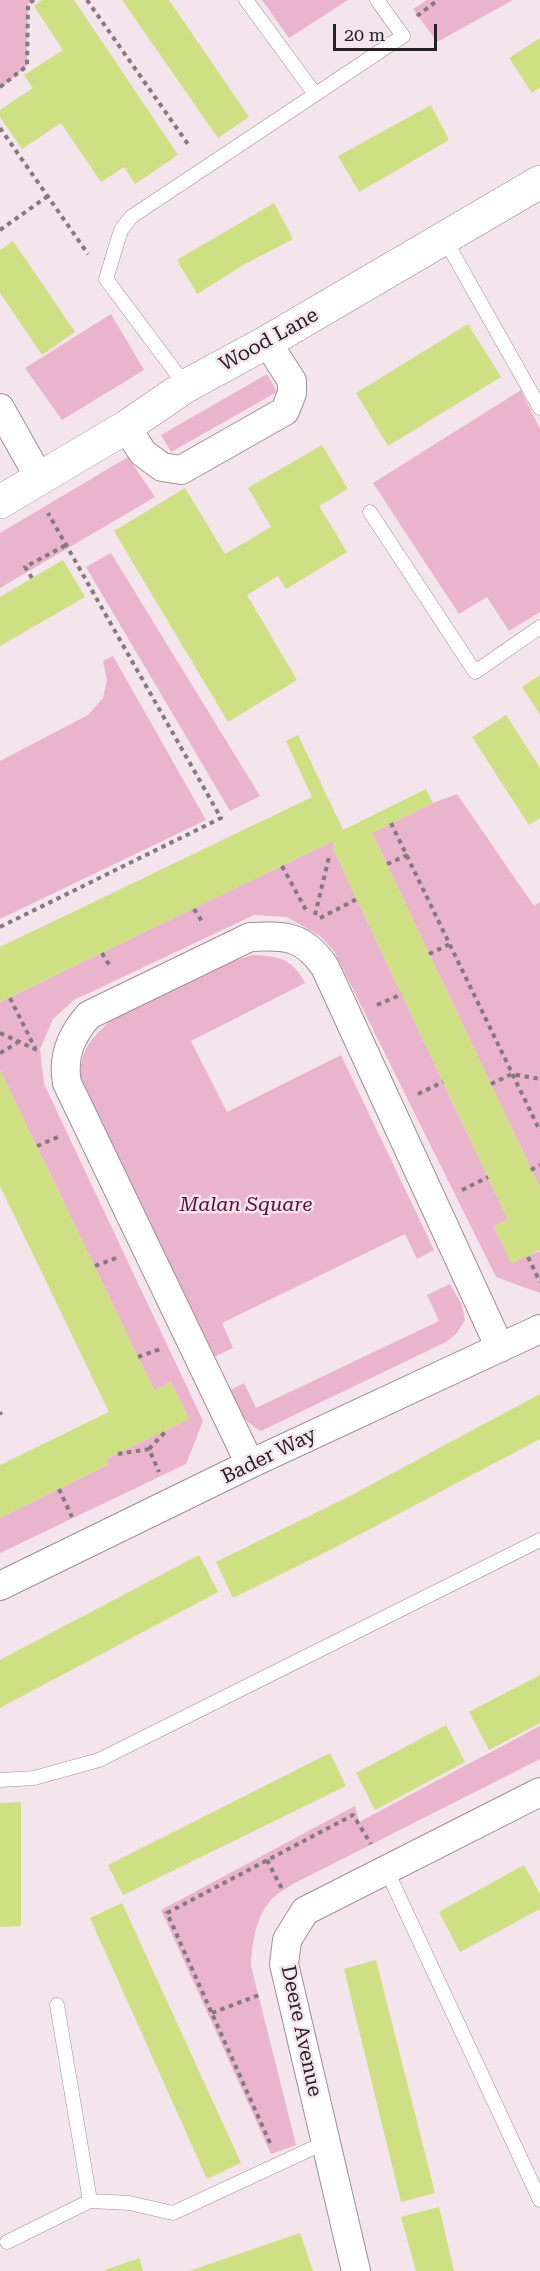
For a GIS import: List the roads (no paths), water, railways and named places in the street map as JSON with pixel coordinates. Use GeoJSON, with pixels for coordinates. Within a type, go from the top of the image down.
{"type":"FeatureCollection","features":[{"type":"Feature","properties":{"kind":"street","name":"Wood Lane"},"geometry":{"type":"LineString","coordinates":[[0,502],[126,427],[186,386],[267,342],[540,182]]}},
{"type":"Feature","properties":{"kind":"street"},"geometry":{"type":"LineString","coordinates":[[126,427],[143,453],[162,467],[181,470],[285,411],[292,393],[292,381],[267,342]]}},
{"type":"Feature","properties":{"kind":"street"},"geometry":{"type":"LineString","coordinates":[[0,408],[36,482]]}},
{"type":"Feature","properties":{"kind":"street"},"geometry":{"type":"LineString","coordinates":[[250,1464],[68,1083],[65,1062],[69,1044],[89,1016],[250,937],[278,935],[303,943],[315,953],[325,967],[500,1348]]}},
{"type":"Feature","properties":{"kind":"street","name":"Bader Way"},"geometry":{"type":"LineString","coordinates":[[0,1586],[250,1464],[540,1329]]}},
{"type":"Feature","properties":{"kind":"street","name":"Deere Avenue"},"geometry":{"type":"LineString","coordinates":[[356,2271],[284,1964],[287,1940],[305,1911],[540,1791]]}},
{"type":"Feature","properties":{"kind":"lane"},"geometry":{"type":"LineString","coordinates":[[246,0],[315,94]]}},
{"type":"Feature","properties":{"kind":"lane"},"geometry":{"type":"LineString","coordinates":[[186,386],[105,279],[121,230],[131,217],[403,36],[377,0]]}},
{"type":"Feature","properties":{"kind":"lane"},"geometry":{"type":"LineString","coordinates":[[444,238],[540,408]]}},
{"type":"Feature","properties":{"kind":"lane"},"geometry":{"type":"LineString","coordinates":[[370,512],[475,672],[540,627]]}},
{"type":"Feature","properties":{"kind":"lane"},"geometry":{"type":"LineString","coordinates":[[0,1780],[34,1778],[99,1760],[540,1540]]}},
{"type":"Feature","properties":{"kind":"lane"},"geometry":{"type":"LineString","coordinates":[[386,1869],[540,2200]]}},
{"type":"Feature","properties":{"kind":"lane"},"geometry":{"type":"LineString","coordinates":[[57,2005],[90,2200]]}},
{"type":"Feature","properties":{"kind":"lane"},"geometry":{"type":"LineString","coordinates":[[7,2242],[90,2200],[129,2203],[173,2213],[326,2142]]}},
{"type":"Feature","properties":{"kind":"park label","name":"Malan Square"},"geometry":{"type":"Point","coordinates":[246,1205]}}]}
